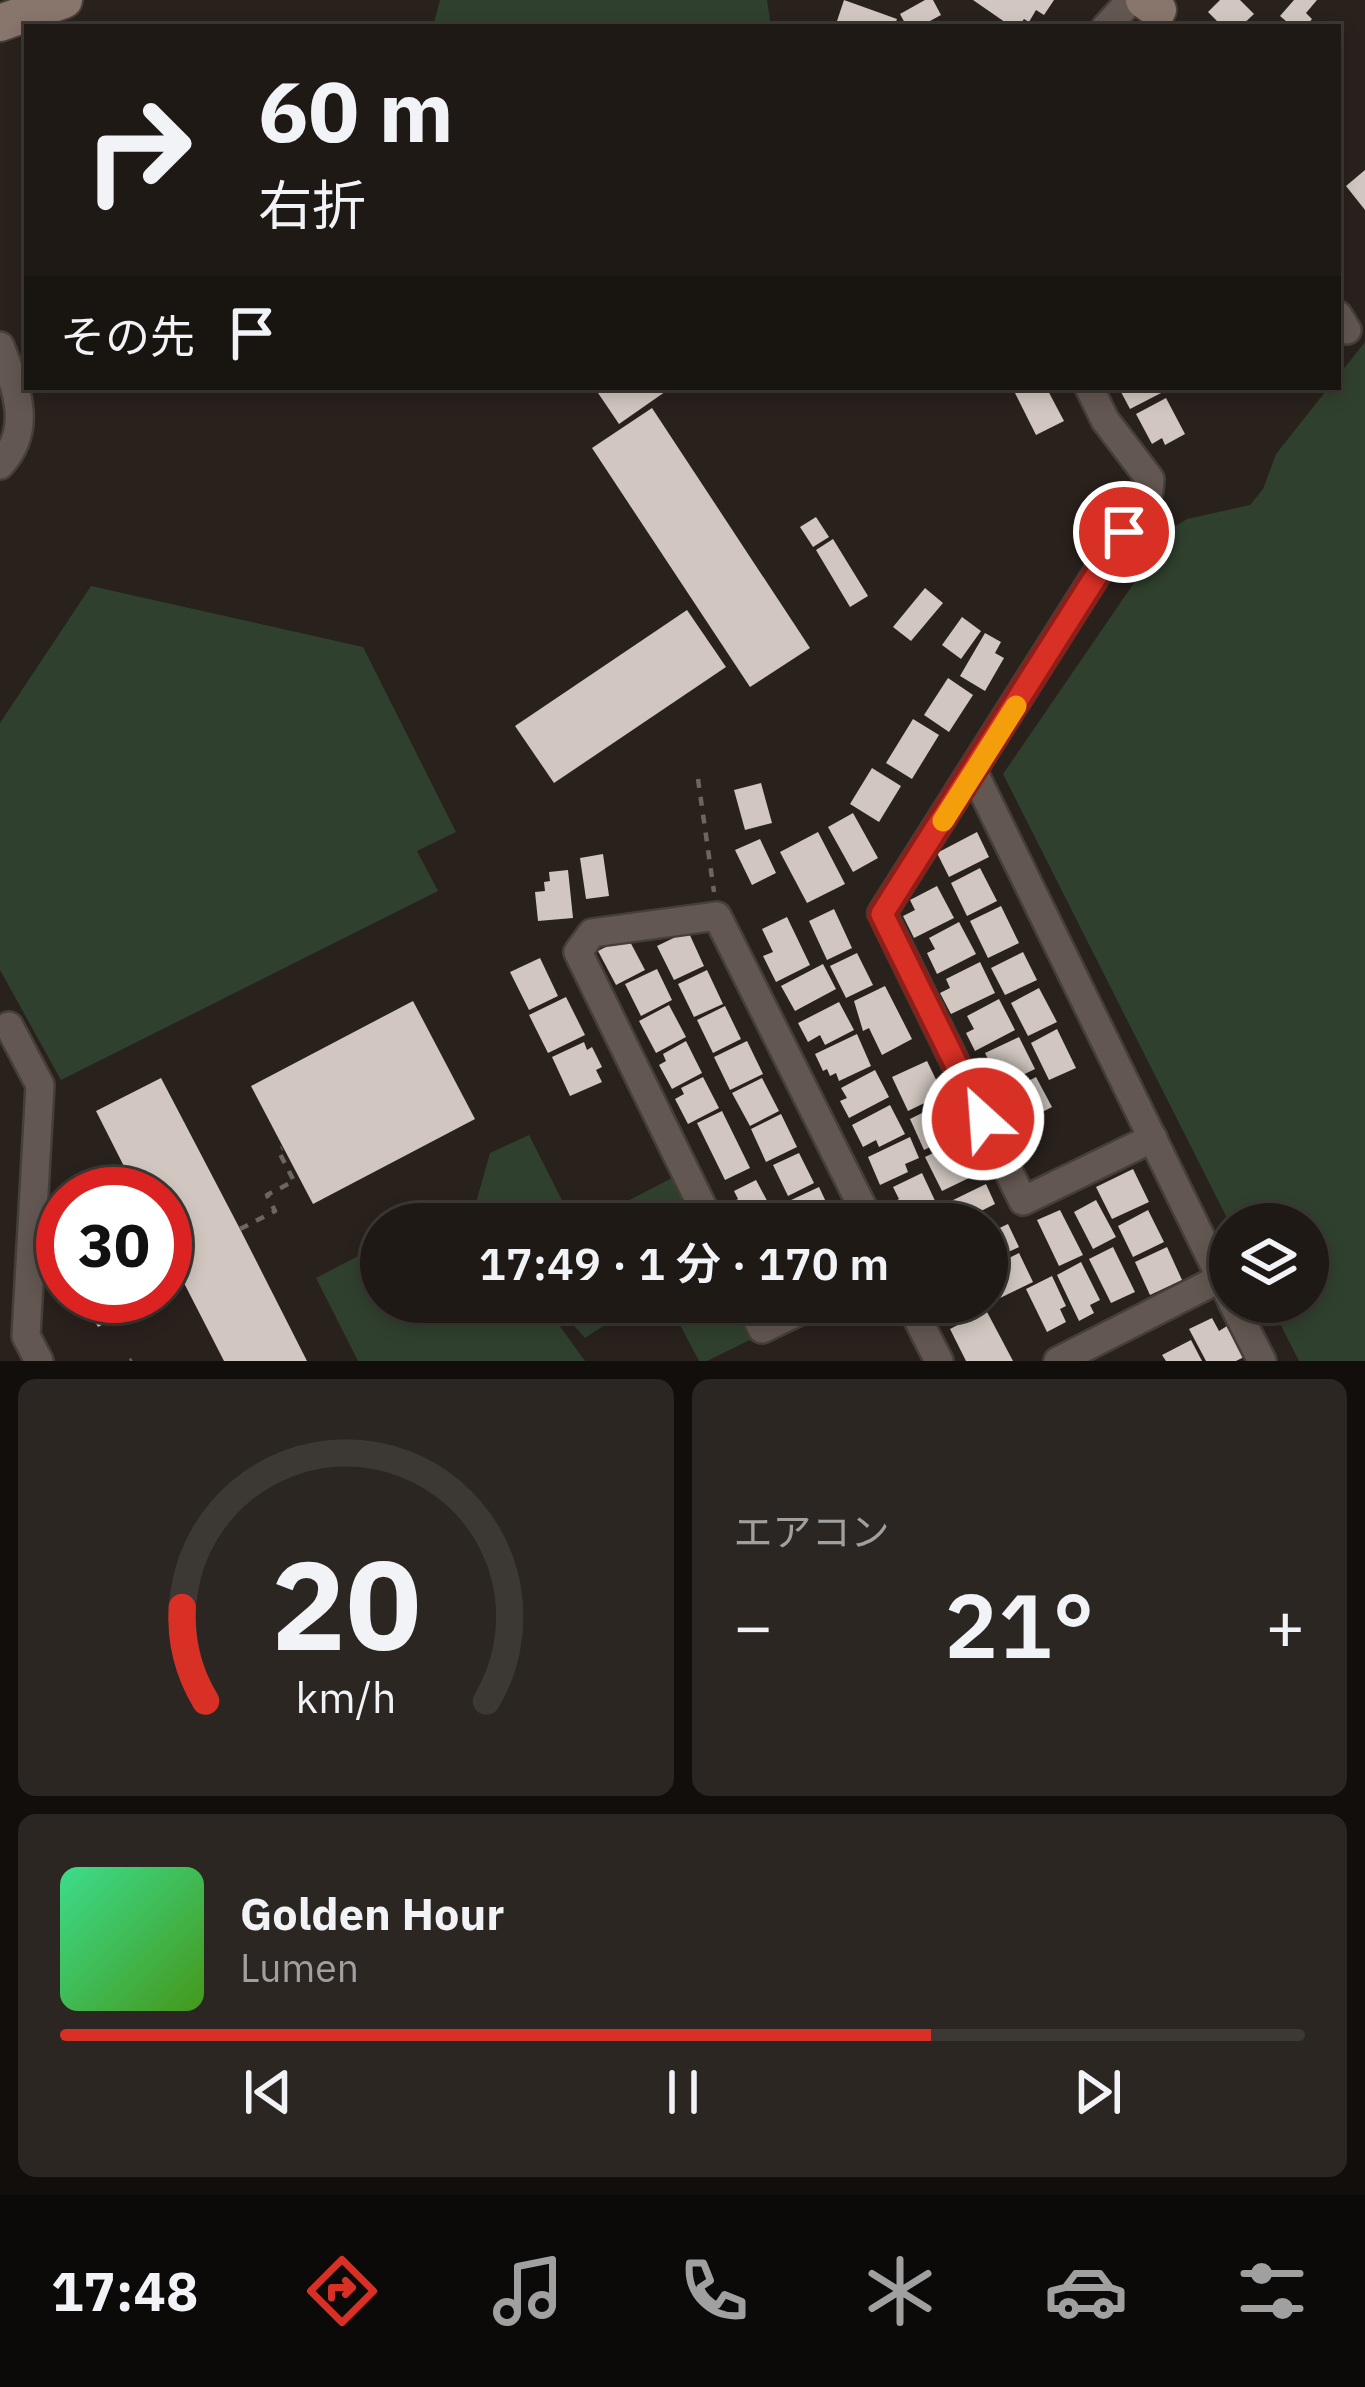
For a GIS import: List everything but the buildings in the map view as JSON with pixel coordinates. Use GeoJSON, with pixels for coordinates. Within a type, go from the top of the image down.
{"type":"FeatureCollection","features":[{"type":"Feature","properties":{"kind":"street"},"geometry":{"type":"LineString","coordinates":[[0,23],[64,0]]}},
{"type":"Feature","properties":{"kind":"street"},"geometry":{"type":"LineString","coordinates":[[1113,24],[1153,7]]}},
{"type":"Feature","properties":{"kind":"street"},"geometry":{"type":"LineString","coordinates":[[0,346],[17,391],[21,420],[15,449],[0,465]]}},
{"type":"Feature","properties":{"kind":"street"},"geometry":{"type":"LineString","coordinates":[[1090,390],[1105,420],[1150,479],[1149,491],[882,914],[1023,1202],[1153,1138]]}},
{"type":"Feature","properties":{"kind":"street"},"geometry":{"type":"LineString","coordinates":[[974,773],[1209,1253]]}},
{"type":"Feature","properties":{"kind":"street"},"geometry":{"type":"LineString","coordinates":[[701,1203],[578,952],[592,933],[717,916],[860,1203]]}},
{"type":"Feature","properties":{"kind":"street"},"geometry":{"type":"LineString","coordinates":[[0,1351],[33,1348],[40,1085],[9,1026]]}},
{"type":"Feature","properties":{"kind":"street"},"geometry":{"type":"LineString","coordinates":[[1058,1361],[1209,1300]]}},
{"type":"Feature","properties":{"kind":"street"},"geometry":{"type":"LineString","coordinates":[[920,1323],[939,1361]]}},
{"type":"Feature","properties":{"kind":"street"},"geometry":{"type":"LineString","coordinates":[[1243,1323],[1262,1361]]}},
{"type":"Feature","properties":{"kind":"path"},"geometry":{"type":"LineString","coordinates":[[698,778],[717,916]]}},
{"type":"Feature","properties":{"kind":"path"},"geometry":{"type":"LineString","coordinates":[[239,1229],[275,1211],[267,1195],[294,1180],[278,1150],[282,1148]]}},
{"type":"Feature","properties":{"kind":"green space"},"geometry":{"type":"Polygon","coordinates":[[[440,0],[767,0],[771,24],[434,24],[440,0]]]}},
{"type":"Feature","properties":{"kind":"green space"},"geometry":{"type":"Polygon","coordinates":[[[1365,342],[1365,1361],[1299,1361],[1280,1323],[1329,1323],[1329,1203],[1219,1203],[1003,774],[1171,529],[1187,519],[1250,505],[1263,489],[1276,454],[1327,390],[1341,390],[1341,372],[1365,342]]]}},
{"type":"Feature","properties":{"kind":"green space"},"geometry":{"type":"Polygon","coordinates":[[[91,586],[363,647],[456,832],[417,851],[438,891],[61,1080],[0,970],[0,723],[91,586]]]}},
{"type":"Feature","properties":{"kind":"green space"},"geometry":{"type":"Polygon","coordinates":[[[529,1135],[563,1203],[476,1203],[490,1153],[529,1135]]]}},
{"type":"Feature","properties":{"kind":"green space"},"geometry":{"type":"Polygon","coordinates":[[[674,1177],[687,1203],[624,1203],[674,1177]]]}},
{"type":"Feature","properties":{"kind":"green space"},"geometry":{"type":"Polygon","coordinates":[[[360,1255],[360,1323],[557,1323],[585,1361],[358,1361],[316,1278],[360,1255]]]}},
{"type":"Feature","properties":{"kind":"green space"},"geometry":{"type":"Polygon","coordinates":[[[572,1323],[608,1323],[585,1338],[572,1323]]]}},
{"type":"Feature","properties":{"kind":"green space"},"geometry":{"type":"Polygon","coordinates":[[[679,1323],[749,1323],[756,1337],[699,1361],[679,1323]]]}},
{"type":"Feature","properties":{"kind":"slow traffic"},"geometry":{"type":"LineString","coordinates":[[943,821],[1016,706]]}},
{"type":"Feature","properties":{"kind":"route"},"geometry":{"type":"LineString","coordinates":[[983,1119],[882,914],[1124,532]]}}]}
